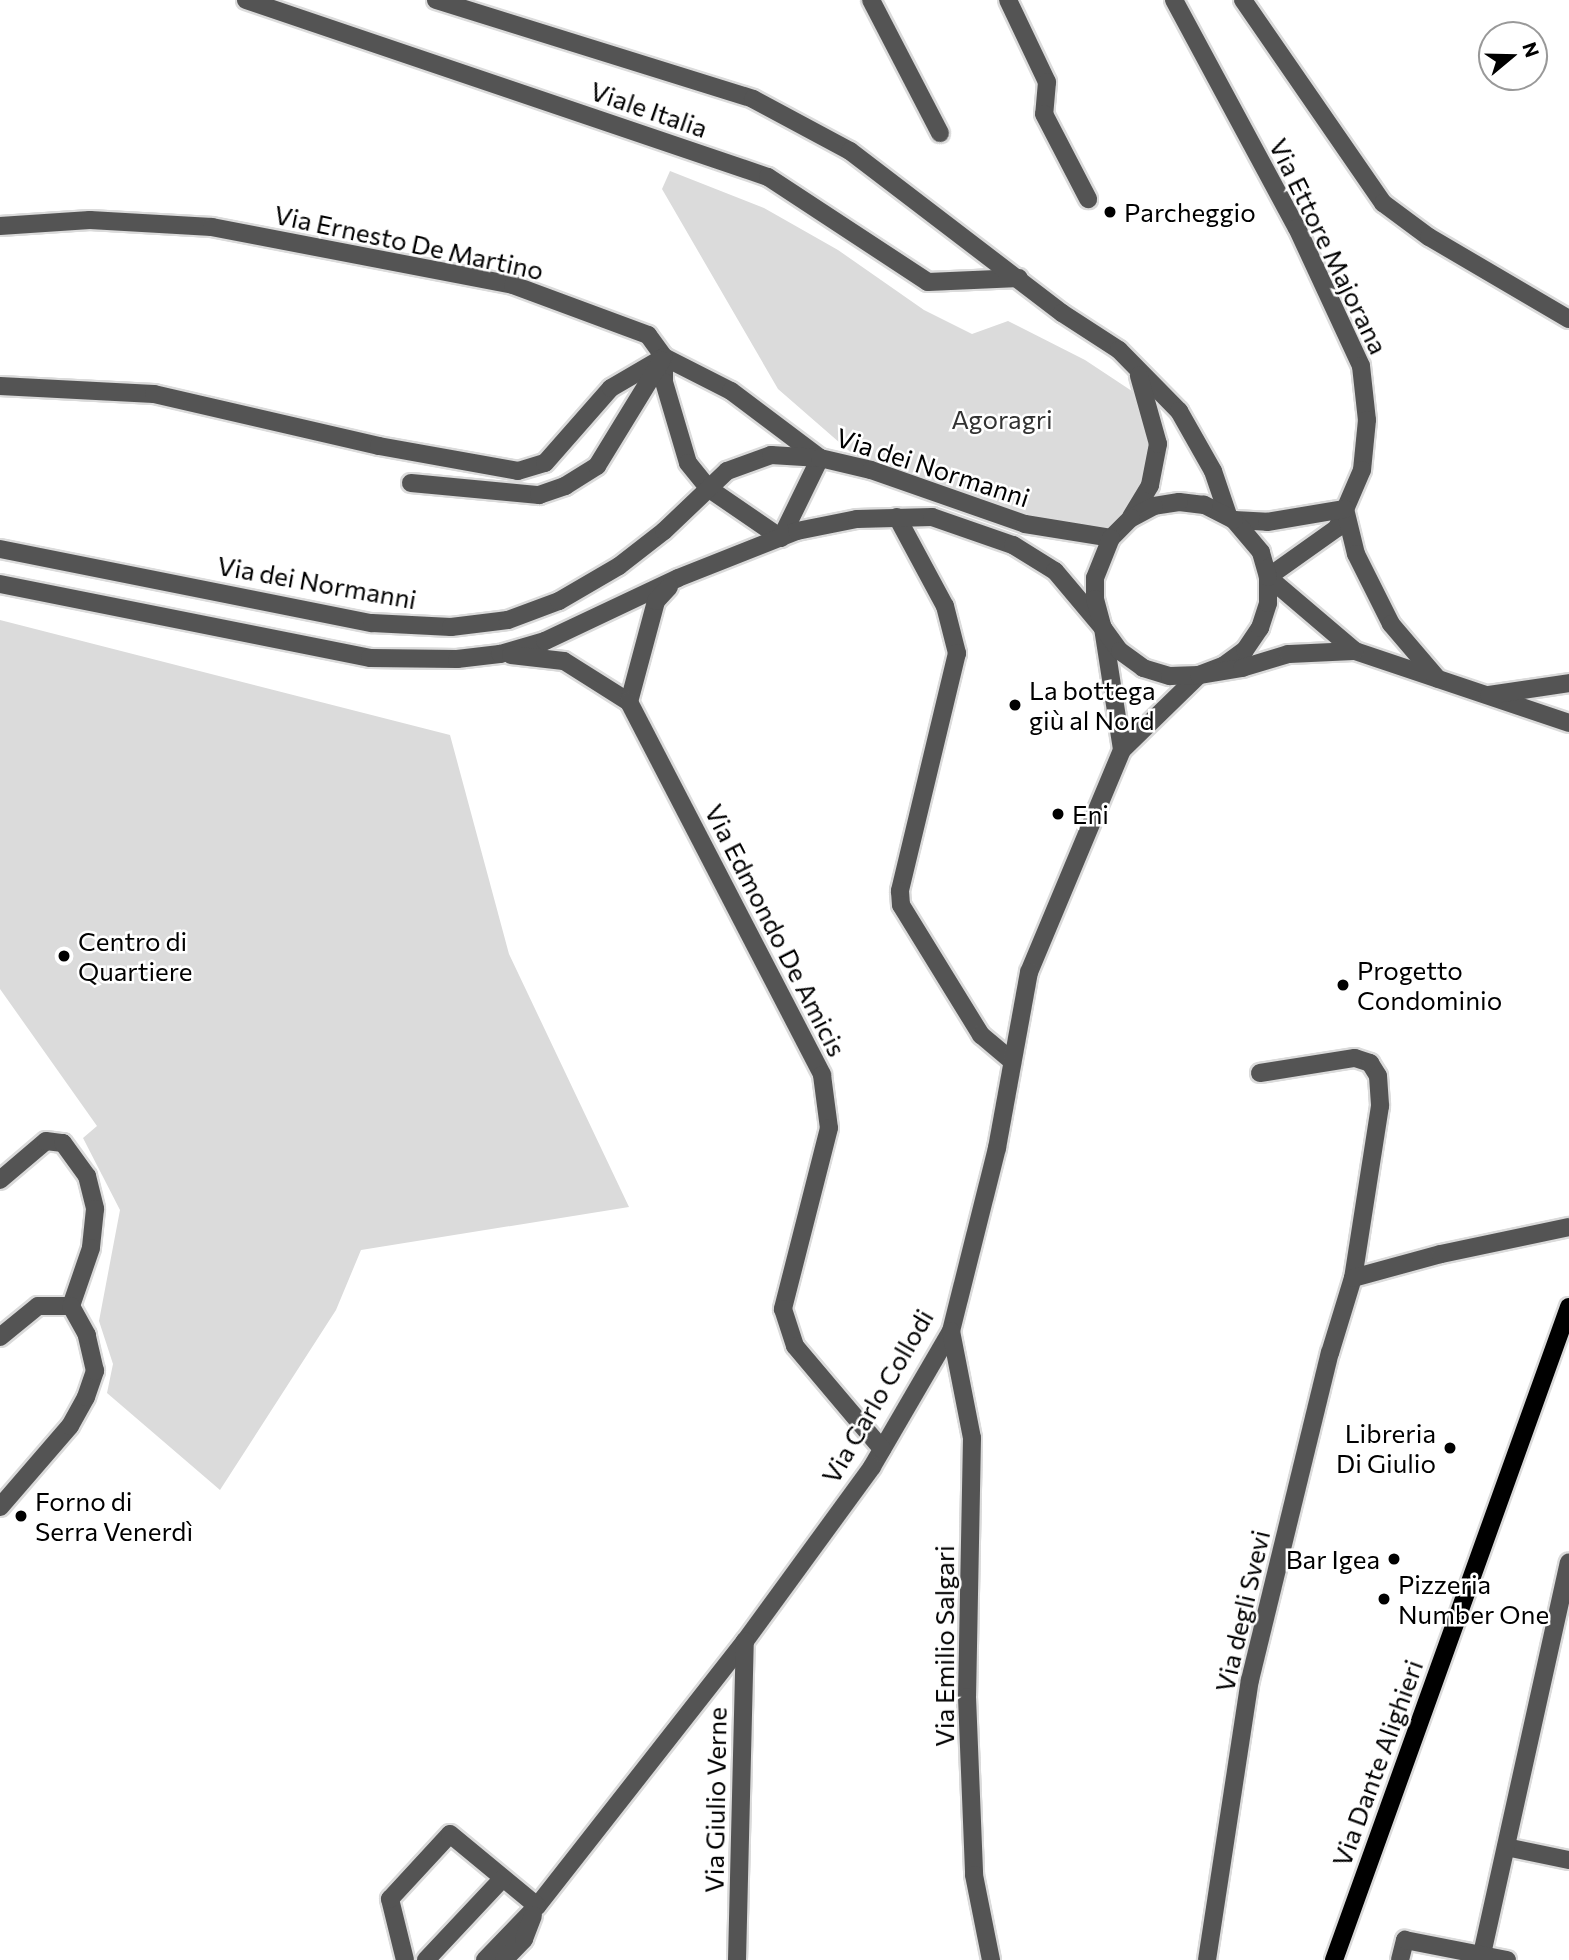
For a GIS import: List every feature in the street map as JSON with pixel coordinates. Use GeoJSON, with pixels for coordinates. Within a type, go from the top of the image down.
{"type":"FeatureCollection","features":[{"type":"Feature","properties":{"kind":"main road","name":"Via Dante Alighieri"},"geometry":{"type":"LineString","coordinates":[[1334,1960],[1569,1307]]}},
{"type":"Feature","properties":{"kind":"street","name":"Viale Italia"},"geometry":{"type":"LineString","coordinates":[[246,0],[768,177],[928,282],[1019,278]]}},
{"type":"Feature","properties":{"kind":"street","name":"Viale Italia"},"geometry":{"type":"LineString","coordinates":[[436,0],[754,99],[850,151],[1135,366],[1178,411],[1213,471],[1231,518]]}},
{"type":"Feature","properties":{"kind":"street"},"geometry":{"type":"LineString","coordinates":[[871,0],[940,133]]}},
{"type":"Feature","properties":{"kind":"street"},"geometry":{"type":"LineString","coordinates":[[1008,0],[1047,82],[1044,114],[1088,199]]}},
{"type":"Feature","properties":{"kind":"street","name":"Via Ettore Majorana"},"geometry":{"type":"LineString","coordinates":[[1174,0],[1297,228],[1361,366],[1367,420],[1362,470],[1337,528],[1268,577]]}},
{"type":"Feature","properties":{"kind":"street","name":"Via Ettore Majorana"},"geometry":{"type":"LineString","coordinates":[[1243,0],[1383,203],[1429,237],[1569,319]]}},
{"type":"Feature","properties":{"kind":"street","name":"Via Ernesto De Martino"},"geometry":{"type":"LineString","coordinates":[[0,226],[90,220],[212,227],[513,285],[648,335],[664,357],[731,391],[820,458]]}},
{"type":"Feature","properties":{"kind":"street"},"geometry":{"type":"LineString","coordinates":[[0,386],[154,394],[379,446],[517,471],[545,463],[611,388],[664,357]]}},
{"type":"Feature","properties":{"kind":"street"},"geometry":{"type":"LineString","coordinates":[[411,482],[539,495],[565,486],[597,466],[664,357]]}},
{"type":"Feature","properties":{"kind":"street"},"geometry":{"type":"LineString","coordinates":[[664,357],[664,382],[688,463],[708,488],[781,538]]}},
{"type":"Feature","properties":{"kind":"street"},"geometry":{"type":"LineString","coordinates":[[1122,750],[1103,628],[1095,599],[1095,578],[1111,538],[1131,518],[1150,485],[1158,444],[1150,402],[1135,366]]}},
{"type":"Feature","properties":{"kind":"street","name":"Via dei Normanni"},"geometry":{"type":"LineString","coordinates":[[0,549],[372,623],[451,627],[508,620],[559,601],[619,566],[727,471],[771,455],[820,458],[909,481],[1025,524],[1111,538]]}},
{"type":"Feature","properties":{"kind":"street"},"geometry":{"type":"LineString","coordinates":[[781,538],[820,458]]}},
{"type":"Feature","properties":{"kind":"street"},"geometry":{"type":"LineString","coordinates":[[1131,518],[1154,506],[1179,502],[1204,505],[1231,518],[1267,522],[1345,509],[1356,554],[1391,624],[1440,681]]}},
{"type":"Feature","properties":{"kind":"street"},"geometry":{"type":"LineString","coordinates":[[897,517],[945,606],[957,653],[900,891],[901,905],[981,1035],[1012,1061]]}},
{"type":"Feature","properties":{"kind":"street"},"geometry":{"type":"LineString","coordinates":[[500,654],[545,641],[678,579],[781,538],[857,519],[897,517],[932,517],[1013,545],[1055,570],[1120,651],[1143,668],[1170,676],[1199,675],[1288,654],[1355,651]]}},
{"type":"Feature","properties":{"kind":"street"},"geometry":{"type":"LineString","coordinates":[[1122,750],[1199,675],[1234,658],[1260,628],[1268,603],[1268,577],[1261,552],[1231,518]]}},
{"type":"Feature","properties":{"kind":"street"},"geometry":{"type":"LineString","coordinates":[[1268,577],[1355,651],[1569,723]]}},
{"type":"Feature","properties":{"kind":"street"},"geometry":{"type":"LineString","coordinates":[[0,584],[370,658],[500,654],[565,661],[629,702],[656,601],[678,579]]}},
{"type":"Feature","properties":{"kind":"street"},"geometry":{"type":"LineString","coordinates":[[1483,696],[1569,683]]}},
{"type":"Feature","properties":{"kind":"street","name":"Via Edmondo De Amicis"},"geometry":{"type":"LineString","coordinates":[[629,702],[822,1075],[829,1128],[783,1309],[795,1346],[882,1449]]}},
{"type":"Feature","properties":{"kind":"street","name":"Via Carlo Collodi"},"geometry":{"type":"LineString","coordinates":[[485,1960],[537,1906],[745,1641],[882,1449],[951,1331],[997,1148],[1029,972],[1122,750]]}},
{"type":"Feature","properties":{"kind":"street","name":"Via degli Svevi"},"geometry":{"type":"LineString","coordinates":[[1207,1960],[1250,1680],[1330,1353],[1353,1278],[1380,1107],[1378,1076],[1370,1063],[1354,1058],[1260,1073]]}},
{"type":"Feature","properties":{"kind":"street"},"geometry":{"type":"LineString","coordinates":[[0,1507],[70,1426],[86,1397],[95,1371],[86,1335],[71,1306],[91,1248],[95,1209],[87,1176],[63,1143],[46,1141],[2,1172]]}},
{"type":"Feature","properties":{"kind":"street"},"geometry":{"type":"LineString","coordinates":[[1353,1278],[1441,1254],[1569,1227]]}},
{"type":"Feature","properties":{"kind":"street"},"geometry":{"type":"LineString","coordinates":[[0,1337],[38,1306],[71,1306]]}},
{"type":"Feature","properties":{"kind":"street","name":"Via Emilio Salgari"},"geometry":{"type":"LineString","coordinates":[[951,1331],[972,1438],[969,1752],[974,1875],[991,1960]]}},
{"type":"Feature","properties":{"kind":"street"},"geometry":{"type":"LineString","coordinates":[[1482,1954],[1565,1596],[1569,1563]]}},
{"type":"Feature","properties":{"kind":"street","name":"Via Giulio Verne"},"geometry":{"type":"LineString","coordinates":[[737,1960],[745,1641]]}},
{"type":"Feature","properties":{"kind":"street"},"geometry":{"type":"LineString","coordinates":[[405,1960],[390,1899],[450,1834],[537,1906]]}},
{"type":"Feature","properties":{"kind":"street"},"geometry":{"type":"LineString","coordinates":[[1506,1847],[1569,1860]]}},
{"type":"Feature","properties":{"kind":"street"},"geometry":{"type":"LineString","coordinates":[[426,1960],[503,1878]]}},
{"type":"Feature","properties":{"kind":"street","name":"Via Carlo Collodi"},"geometry":{"type":"LineString","coordinates":[[504,1960],[524,1939],[537,1906]]}},
{"type":"Feature","properties":{"kind":"street"},"geometry":{"type":"LineString","coordinates":[[1400,1960],[1405,1940],[1507,1960]]}},
{"type":"Feature","properties":{"kind":"green space","name":"Agoragri"},"geometry":{"type":"Polygon","coordinates":[[[670,171],[764,208],[838,250],[924,310],[972,334],[1008,321],[1085,360],[1150,403],[1150,485],[1120,527],[1074,535],[871,470],[778,389],[662,189],[670,171]]]}},
{"type":"Feature","properties":{"kind":"green space"},"geometry":{"type":"Polygon","coordinates":[[[0,620],[450,735],[509,954],[629,1207],[361,1250],[336,1310],[220,1490],[107,1393],[113,1364],[99,1321],[120,1210],[83,1138],[97,1126],[0,989],[0,620]]]}},
{"type":"Feature","properties":{"kind":"place","name":"Parcheggio"},"geometry":{"type":"Point","coordinates":[1110,212]}},
{"type":"Feature","properties":{"kind":"place","name":"La bottega giù al Nord"},"geometry":{"type":"Point","coordinates":[1015,705]}},
{"type":"Feature","properties":{"kind":"place","name":"Eni"},"geometry":{"type":"Point","coordinates":[1058,814]}},
{"type":"Feature","properties":{"kind":"place","name":"Centro di Quartiere"},"geometry":{"type":"Point","coordinates":[64,956]}},
{"type":"Feature","properties":{"kind":"place","name":"Progetto Condominio"},"geometry":{"type":"Point","coordinates":[1343,985]}},
{"type":"Feature","properties":{"kind":"place","name":"Libreria Di Giulio"},"geometry":{"type":"Point","coordinates":[1450,1448]}},
{"type":"Feature","properties":{"kind":"place","name":"Forno di Serra Venerdì"},"geometry":{"type":"Point","coordinates":[21,1516]}},
{"type":"Feature","properties":{"kind":"place","name":"Bar Igea"},"geometry":{"type":"Point","coordinates":[1394,1559]}},
{"type":"Feature","properties":{"kind":"place","name":"Pizzeria Number One"},"geometry":{"type":"Point","coordinates":[1384,1599]}}]}
